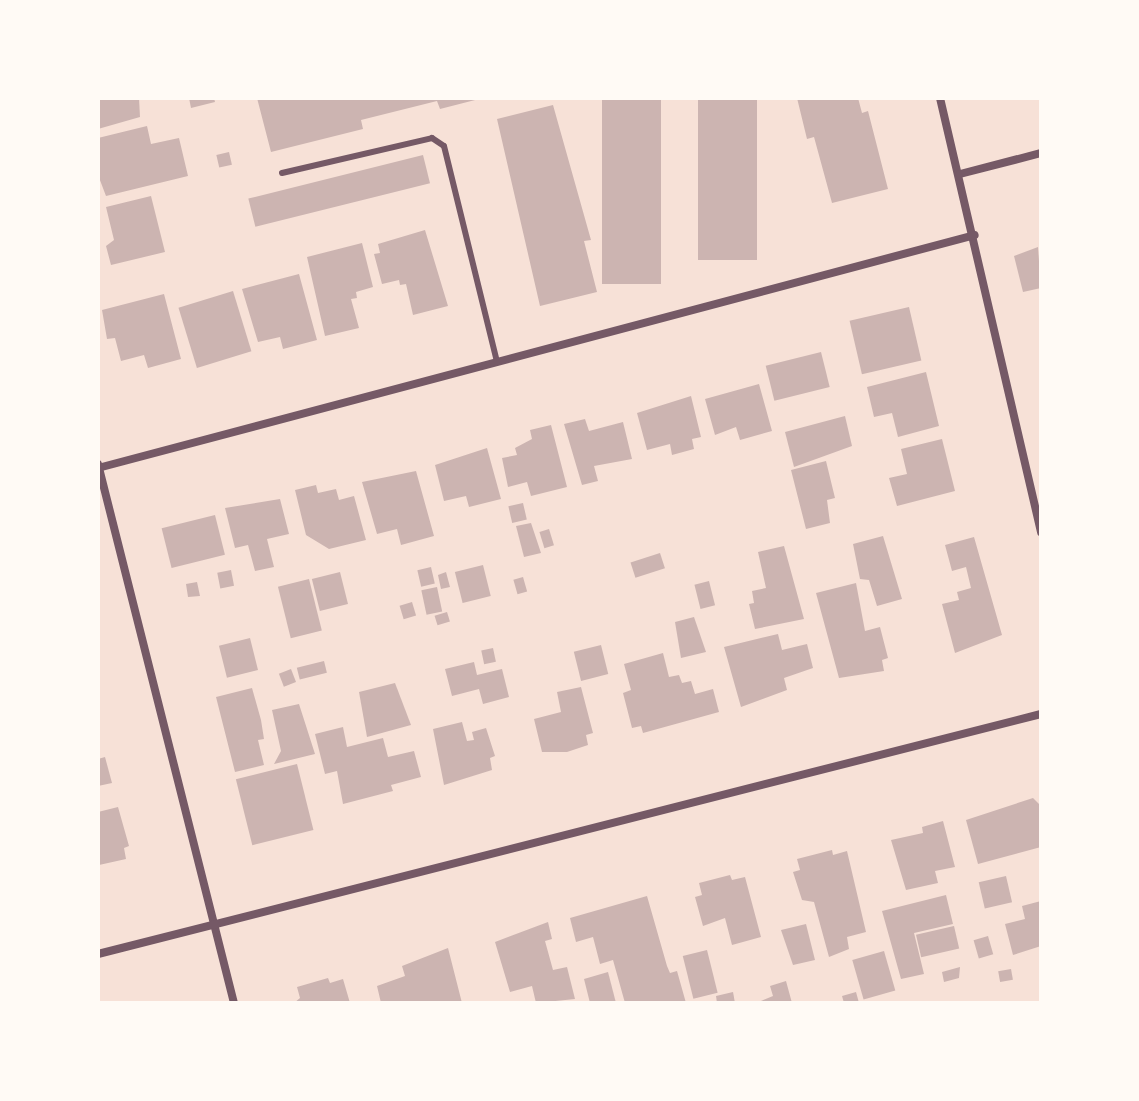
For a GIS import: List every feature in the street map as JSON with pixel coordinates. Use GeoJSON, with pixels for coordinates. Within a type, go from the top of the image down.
{"type":"FeatureCollection","features":[{"type":"Feature","properties":{"kind":"street"},"geometry":{"type":"LineString","coordinates":[[940,98],[975,235],[1041,532]]}},
{"type":"Feature","properties":{"kind":"street"},"geometry":{"type":"LineString","coordinates":[[960,174],[1041,153]]}},
{"type":"Feature","properties":{"kind":"street"},"geometry":{"type":"LineString","coordinates":[[234,1003],[98,467],[975,235]]}},
{"type":"Feature","properties":{"kind":"street"},"geometry":{"type":"LineString","coordinates":[[98,954],[1041,714]]}},
{"type":"Feature","properties":{"kind":"lane"},"geometry":{"type":"LineString","coordinates":[[282,173],[432,138],[444,146],[497,362]]}},
{"type":"Feature","properties":{"kind":"building"},"geometry":{"type":"Polygon","coordinates":[[[98,98],[139,98],[140,117],[98,129],[98,98]]]}},
{"type":"Feature","properties":{"kind":"building"},"geometry":{"type":"Polygon","coordinates":[[[189,98],[214,98],[215,102],[191,108],[189,98]]]}},
{"type":"Feature","properties":{"kind":"building"},"geometry":{"type":"Polygon","coordinates":[[[257,98],[479,99],[440,109],[437,101],[361,120],[363,129],[271,152],[257,98]]]}},
{"type":"Feature","properties":{"kind":"building"},"geometry":{"type":"Polygon","coordinates":[[[602,98],[661,98],[661,284],[602,284],[602,98]]]}},
{"type":"Feature","properties":{"kind":"building"},"geometry":{"type":"Polygon","coordinates":[[[698,98],[757,98],[757,260],[698,260],[698,98]]]}},
{"type":"Feature","properties":{"kind":"building"},"geometry":{"type":"Polygon","coordinates":[[[797,98],[858,98],[862,113],[868,111],[888,189],[832,203],[814,137],[807,139],[797,98]]]}},
{"type":"Feature","properties":{"kind":"building"},"geometry":{"type":"Polygon","coordinates":[[[553,105],[591,240],[584,241],[597,292],[540,306],[497,119],[553,105]]]}},
{"type":"Feature","properties":{"kind":"building"},"geometry":{"type":"Polygon","coordinates":[[[147,126],[151,144],[179,138],[188,176],[106,196],[98,175],[98,138],[147,126]]]}},
{"type":"Feature","properties":{"kind":"building"},"geometry":{"type":"Polygon","coordinates":[[[229,152],[232,165],[219,168],[216,155],[229,152]]]}},
{"type":"Feature","properties":{"kind":"building"},"geometry":{"type":"Polygon","coordinates":[[[423,155],[430,183],[255,227],[248,199],[423,155]]]}},
{"type":"Feature","properties":{"kind":"building"},"geometry":{"type":"Polygon","coordinates":[[[151,196],[165,252],[111,265],[106,246],[114,240],[106,207],[151,196]]]}},
{"type":"Feature","properties":{"kind":"building"},"geometry":{"type":"Polygon","coordinates":[[[425,230],[448,306],[413,315],[406,284],[400,285],[399,280],[382,284],[374,254],[380,253],[378,244],[425,230]]]}},
{"type":"Feature","properties":{"kind":"building"},"geometry":{"type":"Polygon","coordinates":[[[362,243],[373,287],[356,292],[357,298],[351,299],[359,328],[325,336],[307,257],[362,243]]]}},
{"type":"Feature","properties":{"kind":"building"},"geometry":{"type":"Polygon","coordinates":[[[1038,247],[1041,288],[1023,292],[1014,256],[1038,247]]]}},
{"type":"Feature","properties":{"kind":"building"},"geometry":{"type":"Polygon","coordinates":[[[299,274],[317,340],[283,349],[280,337],[258,342],[242,289],[299,274]]]}},
{"type":"Feature","properties":{"kind":"building"},"geometry":{"type":"Polygon","coordinates":[[[233,291],[251,351],[197,368],[178,308],[233,291]]]}},
{"type":"Feature","properties":{"kind":"building"},"geometry":{"type":"Polygon","coordinates":[[[164,294],[181,359],[148,368],[144,355],[121,361],[115,338],[107,339],[102,310],[164,294]]]}},
{"type":"Feature","properties":{"kind":"building"},"geometry":{"type":"Polygon","coordinates":[[[909,307],[921,361],[862,374],[850,321],[909,307]]]}},
{"type":"Feature","properties":{"kind":"building"},"geometry":{"type":"Polygon","coordinates":[[[821,352],[830,387],[774,401],[766,366],[821,352]]]}},
{"type":"Feature","properties":{"kind":"building"},"geometry":{"type":"Polygon","coordinates":[[[926,372],[939,426],[898,437],[892,413],[874,417],[867,387],[926,372]]]}},
{"type":"Feature","properties":{"kind":"building"},"geometry":{"type":"Polygon","coordinates":[[[759,384],[772,431],[740,440],[736,427],[715,435],[705,399],[759,384]]]}},
{"type":"Feature","properties":{"kind":"building"},"geometry":{"type":"Polygon","coordinates":[[[691,396],[701,437],[692,439],[694,449],[672,455],[670,444],[647,450],[637,413],[691,396]]]}},
{"type":"Feature","properties":{"kind":"building"},"geometry":{"type":"Polygon","coordinates":[[[845,416],[852,446],[794,467],[785,432],[845,416]]]}},
{"type":"Feature","properties":{"kind":"building"},"geometry":{"type":"Polygon","coordinates":[[[585,419],[589,431],[623,422],[632,459],[594,466],[598,481],[582,485],[564,424],[585,419]]]}},
{"type":"Feature","properties":{"kind":"building"},"geometry":{"type":"Polygon","coordinates":[[[551,425],[567,487],[531,496],[527,482],[508,487],[502,458],[517,455],[515,448],[532,439],[530,430],[551,425]]]}},
{"type":"Feature","properties":{"kind":"building"},"geometry":{"type":"Polygon","coordinates":[[[942,439],[955,491],[897,506],[889,478],[907,474],[901,449],[942,439]]]}},
{"type":"Feature","properties":{"kind":"building"},"geometry":{"type":"Polygon","coordinates":[[[487,448],[501,499],[469,507],[466,496],[444,501],[435,465],[487,448]]]}},
{"type":"Feature","properties":{"kind":"building"},"geometry":{"type":"Polygon","coordinates":[[[826,461],[835,498],[827,500],[830,523],[806,529],[791,470],[826,461]]]}},
{"type":"Feature","properties":{"kind":"building"},"geometry":{"type":"Polygon","coordinates":[[[416,471],[434,536],[401,545],[397,529],[377,534],[362,482],[416,471]]]}},
{"type":"Feature","properties":{"kind":"building"},"geometry":{"type":"Polygon","coordinates":[[[316,485],[318,493],[336,489],[339,500],[354,496],[366,540],[329,549],[306,535],[295,490],[316,485]]]}},
{"type":"Feature","properties":{"kind":"building"},"geometry":{"type":"Polygon","coordinates":[[[280,499],[289,534],[267,539],[274,567],[255,571],[248,545],[235,548],[225,508],[280,499]]]}},
{"type":"Feature","properties":{"kind":"building"},"geometry":{"type":"Polygon","coordinates":[[[523,503],[527,520],[512,523],[508,506],[523,503]]]}},
{"type":"Feature","properties":{"kind":"building"},"geometry":{"type":"Polygon","coordinates":[[[215,515],[225,555],[172,568],[162,528],[215,515]]]}},
{"type":"Feature","properties":{"kind":"building"},"geometry":{"type":"Polygon","coordinates":[[[531,523],[541,553],[524,557],[516,526],[531,523]]]}},
{"type":"Feature","properties":{"kind":"building"},"geometry":{"type":"Polygon","coordinates":[[[549,529],[554,545],[544,548],[539,532],[549,529]]]}},
{"type":"Feature","properties":{"kind":"building"},"geometry":{"type":"Polygon","coordinates":[[[883,536],[902,599],[877,606],[869,580],[860,579],[853,544],[883,536]]]}},
{"type":"Feature","properties":{"kind":"building"},"geometry":{"type":"Polygon","coordinates":[[[974,537],[1002,635],[955,653],[942,604],[959,600],[957,592],[971,588],[966,567],[952,571],[945,545],[974,537]]]}},
{"type":"Feature","properties":{"kind":"building"},"geometry":{"type":"Polygon","coordinates":[[[784,546],[804,619],[755,629],[749,604],[754,603],[752,591],[766,588],[758,552],[784,546]]]}},
{"type":"Feature","properties":{"kind":"building"},"geometry":{"type":"Polygon","coordinates":[[[660,553],[665,568],[635,578],[631,563],[660,553]]]}},
{"type":"Feature","properties":{"kind":"building"},"geometry":{"type":"Polygon","coordinates":[[[483,565],[491,596],[463,603],[455,572],[483,565]]]}},
{"type":"Feature","properties":{"kind":"building"},"geometry":{"type":"Polygon","coordinates":[[[431,567],[435,584],[421,587],[417,570],[431,567]]]}},
{"type":"Feature","properties":{"kind":"building"},"geometry":{"type":"Polygon","coordinates":[[[231,570],[234,586],[220,588],[217,573],[231,570]]]}},
{"type":"Feature","properties":{"kind":"building"},"geometry":{"type":"Polygon","coordinates":[[[340,572],[348,604],[320,611],[312,579],[340,572]]]}},
{"type":"Feature","properties":{"kind":"building"},"geometry":{"type":"Polygon","coordinates":[[[446,572],[450,587],[441,589],[438,575],[446,572]]]}},
{"type":"Feature","properties":{"kind":"building"},"geometry":{"type":"Polygon","coordinates":[[[523,577],[527,591],[518,594],[513,580],[523,577]]]}},
{"type":"Feature","properties":{"kind":"building"},"geometry":{"type":"Polygon","coordinates":[[[309,579],[322,630],[291,638],[278,587],[309,579]]]}},
{"type":"Feature","properties":{"kind":"building"},"geometry":{"type":"Polygon","coordinates":[[[709,581],[715,605],[700,609],[694,585],[709,581]]]}},
{"type":"Feature","properties":{"kind":"building"},"geometry":{"type":"Polygon","coordinates":[[[197,582],[200,596],[188,597],[186,584],[197,582]]]}},
{"type":"Feature","properties":{"kind":"building"},"geometry":{"type":"Polygon","coordinates":[[[856,583],[865,631],[880,627],[888,658],[882,660],[884,671],[839,678],[816,593],[856,583]]]}},
{"type":"Feature","properties":{"kind":"building"},"geometry":{"type":"Polygon","coordinates":[[[437,587],[442,611],[427,615],[421,590],[437,587]]]}},
{"type":"Feature","properties":{"kind":"building"},"geometry":{"type":"Polygon","coordinates":[[[412,602],[416,615],[404,619],[400,606],[412,602]]]}},
{"type":"Feature","properties":{"kind":"building"},"geometry":{"type":"Polygon","coordinates":[[[447,612],[450,622],[437,625],[435,616],[447,612]]]}},
{"type":"Feature","properties":{"kind":"building"},"geometry":{"type":"Polygon","coordinates":[[[694,617],[706,652],[681,658],[675,622],[694,617]]]}},
{"type":"Feature","properties":{"kind":"building"},"geometry":{"type":"Polygon","coordinates":[[[778,634],[782,650],[807,644],[813,668],[784,678],[787,690],[741,707],[724,647],[778,634]]]}},
{"type":"Feature","properties":{"kind":"building"},"geometry":{"type":"Polygon","coordinates":[[[250,638],[258,670],[227,678],[219,646],[250,638]]]}},
{"type":"Feature","properties":{"kind":"building"},"geometry":{"type":"Polygon","coordinates":[[[601,645],[608,674],[581,681],[574,652],[601,645]]]}},
{"type":"Feature","properties":{"kind":"building"},"geometry":{"type":"Polygon","coordinates":[[[493,648],[496,662],[484,664],[481,650],[493,648]]]}},
{"type":"Feature","properties":{"kind":"building"},"geometry":{"type":"Polygon","coordinates":[[[663,653],[669,677],[679,675],[682,683],[691,681],[695,694],[713,689],[719,712],[643,733],[641,726],[632,728],[623,693],[631,690],[624,664],[663,653]]]}},
{"type":"Feature","properties":{"kind":"building"},"geometry":{"type":"Polygon","coordinates":[[[324,661],[327,673],[300,679],[297,668],[324,661]]]}},
{"type":"Feature","properties":{"kind":"building"},"geometry":{"type":"Polygon","coordinates":[[[474,662],[477,675],[502,669],[509,697],[483,704],[479,689],[452,696],[445,669],[474,662]]]}},
{"type":"Feature","properties":{"kind":"building"},"geometry":{"type":"Polygon","coordinates":[[[291,669],[296,682],[284,687],[279,674],[291,669]]]}},
{"type":"Feature","properties":{"kind":"building"},"geometry":{"type":"Polygon","coordinates":[[[395,683],[411,725],[367,737],[359,692],[395,683]]]}},
{"type":"Feature","properties":{"kind":"building"},"geometry":{"type":"Polygon","coordinates":[[[581,687],[593,733],[586,735],[588,745],[567,752],[542,752],[534,719],[561,712],[557,692],[581,687]]]}},
{"type":"Feature","properties":{"kind":"building"},"geometry":{"type":"Polygon","coordinates":[[[252,688],[264,739],[258,740],[264,765],[235,772],[216,697],[252,688]]]}},
{"type":"Feature","properties":{"kind":"building"},"geometry":{"type":"Polygon","coordinates":[[[299,704],[315,754],[274,764],[281,751],[272,710],[299,704]]]}},
{"type":"Feature","properties":{"kind":"building"},"geometry":{"type":"Polygon","coordinates":[[[462,722],[467,741],[474,740],[472,732],[486,728],[495,756],[490,758],[492,770],[444,785],[433,729],[462,722]]]}},
{"type":"Feature","properties":{"kind":"building"},"geometry":{"type":"Polygon","coordinates":[[[343,727],[347,747],[383,738],[388,757],[414,751],[421,777],[391,785],[393,791],[343,804],[337,771],[325,774],[315,734],[343,727]]]}},
{"type":"Feature","properties":{"kind":"building"},"geometry":{"type":"Polygon","coordinates":[[[105,757],[112,783],[98,786],[98,759],[105,757]]]}},
{"type":"Feature","properties":{"kind":"building"},"geometry":{"type":"Polygon","coordinates":[[[297,764],[313,830],[252,845],[236,779],[297,764]]]}},
{"type":"Feature","properties":{"kind":"building"},"geometry":{"type":"Polygon","coordinates":[[[1033,798],[1041,806],[1041,847],[978,864],[966,820],[1033,798]]]}},
{"type":"Feature","properties":{"kind":"building"},"geometry":{"type":"Polygon","coordinates":[[[118,807],[129,846],[124,848],[126,859],[99,865],[98,872],[98,812],[118,807]]]}},
{"type":"Feature","properties":{"kind":"building"},"geometry":{"type":"Polygon","coordinates":[[[943,821],[955,867],[935,871],[938,883],[906,890],[891,840],[923,833],[922,827],[943,821]]]}},
{"type":"Feature","properties":{"kind":"building"},"geometry":{"type":"Polygon","coordinates":[[[832,850],[833,855],[847,851],[866,932],[847,937],[849,949],[829,957],[814,902],[802,900],[793,872],[800,870],[797,859],[832,850]]]}},
{"type":"Feature","properties":{"kind":"building"},"geometry":{"type":"Polygon","coordinates":[[[730,875],[732,880],[745,877],[761,937],[732,945],[725,918],[703,926],[695,897],[702,895],[699,883],[730,875]]]}},
{"type":"Feature","properties":{"kind":"building"},"geometry":{"type":"Polygon","coordinates":[[[1006,876],[1012,902],[985,909],[979,882],[1006,876]]]}},
{"type":"Feature","properties":{"kind":"building"},"geometry":{"type":"Polygon","coordinates":[[[946,895],[953,924],[914,933],[924,974],[901,979],[882,911],[946,895]]]}},
{"type":"Feature","properties":{"kind":"building"},"geometry":{"type":"Polygon","coordinates":[[[647,896],[667,966],[670,973],[677,971],[686,1003],[625,1003],[613,960],[600,964],[593,937],[576,942],[570,918],[647,896]]]}},
{"type":"Feature","properties":{"kind":"building"},"geometry":{"type":"Polygon","coordinates":[[[1041,901],[1041,946],[1013,955],[1005,924],[1025,919],[1022,906],[1041,901]]]}},
{"type":"Feature","properties":{"kind":"building"},"geometry":{"type":"Polygon","coordinates":[[[548,922],[552,939],[545,941],[553,970],[567,967],[575,999],[536,1003],[532,986],[510,992],[495,942],[548,922]]]}},
{"type":"Feature","properties":{"kind":"building"},"geometry":{"type":"Polygon","coordinates":[[[806,924],[815,960],[793,965],[781,930],[806,924]]]}},
{"type":"Feature","properties":{"kind":"building"},"geometry":{"type":"Polygon","coordinates":[[[954,926],[959,948],[921,957],[916,935],[954,926]]]}},
{"type":"Feature","properties":{"kind":"building"},"geometry":{"type":"Polygon","coordinates":[[[988,936],[993,954],[979,958],[974,940],[988,936]]]}},
{"type":"Feature","properties":{"kind":"building"},"geometry":{"type":"Polygon","coordinates":[[[448,948],[462,1003],[381,1003],[377,986],[405,976],[402,966],[448,948]]]}},
{"type":"Feature","properties":{"kind":"building"},"geometry":{"type":"Polygon","coordinates":[[[707,950],[718,993],[693,999],[683,956],[707,950]]]}},
{"type":"Feature","properties":{"kind":"building"},"geometry":{"type":"Polygon","coordinates":[[[884,951],[895,990],[864,1000],[852,960],[884,951]]]}},
{"type":"Feature","properties":{"kind":"building"},"geometry":{"type":"Polygon","coordinates":[[[960,967],[959,978],[944,982],[942,972],[960,967]]]}},
{"type":"Feature","properties":{"kind":"building"},"geometry":{"type":"Polygon","coordinates":[[[1011,969],[1013,980],[1000,982],[998,971],[1011,969]]]}},
{"type":"Feature","properties":{"kind":"building"},"geometry":{"type":"Polygon","coordinates":[[[608,972],[616,1003],[590,1003],[584,979],[608,972]]]}},
{"type":"Feature","properties":{"kind":"building"},"geometry":{"type":"Polygon","coordinates":[[[328,978],[330,983],[343,979],[350,1003],[294,1003],[300,998],[297,987],[328,978]]]}},
{"type":"Feature","properties":{"kind":"building"},"geometry":{"type":"Polygon","coordinates":[[[786,981],[792,1003],[756,1003],[773,996],[770,986],[786,981]]]}},
{"type":"Feature","properties":{"kind":"building"},"geometry":{"type":"Polygon","coordinates":[[[733,992],[735,1003],[717,1003],[716,996],[733,992]]]}},
{"type":"Feature","properties":{"kind":"building"},"geometry":{"type":"Polygon","coordinates":[[[856,992],[859,1003],[844,1003],[842,996],[856,992]]]}}]}
